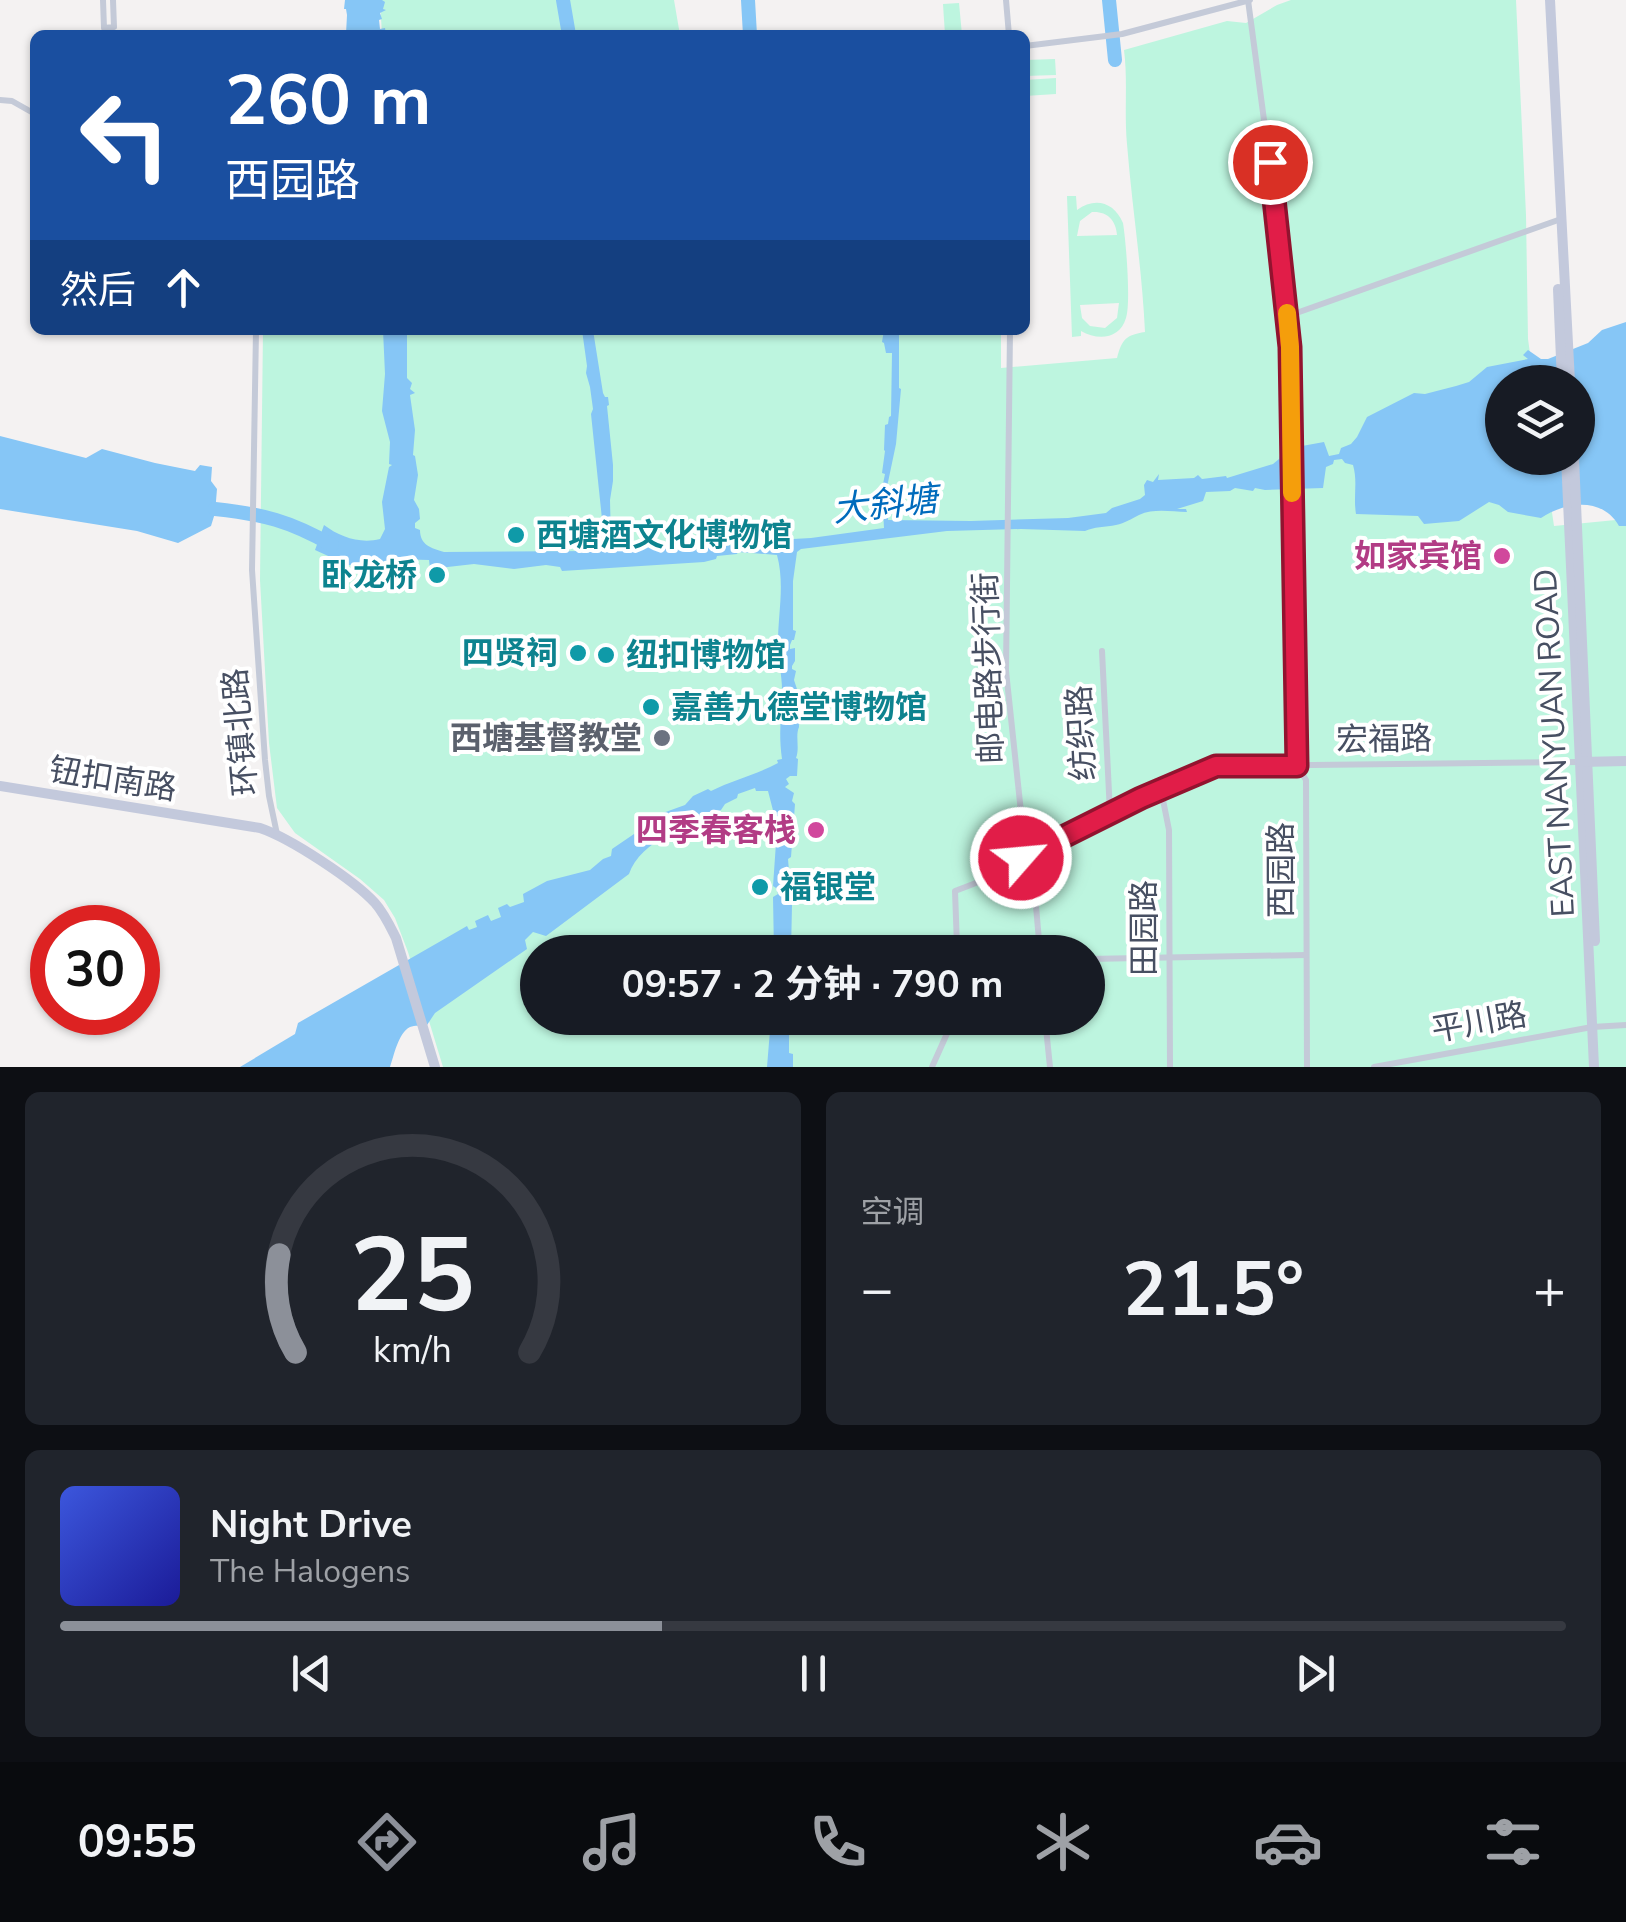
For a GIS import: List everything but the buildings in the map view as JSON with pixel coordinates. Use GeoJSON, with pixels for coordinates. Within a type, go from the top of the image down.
{"type":"FeatureCollection","features":[{"type":"Feature","properties":{"kind":"main road"},"geometry":{"type":"LineString","coordinates":[[1547,0],[1565,365]]}},
{"type":"Feature","properties":{"kind":"main road","name":"EAST NANYUAN ROAD"},"geometry":{"type":"LineString","coordinates":[[1567,475],[1576,580]]}},
{"type":"Feature","properties":{"kind":"main road","name":"EAST NANYUAN ROAD"},"geometry":{"type":"LineString","coordinates":[[1574,475],[1597,1067]]}},
{"type":"Feature","properties":{"kind":"main road","name":"宏福路"},"geometry":{"type":"LineString","coordinates":[[1584,762],[1626,761]]}},
{"type":"Feature","properties":{"kind":"main road","name":"钮扣南路"},"geometry":{"type":"LineString","coordinates":[[0,786],[260,828],[277,834]]}},
{"type":"Feature","properties":{"kind":"main road","name":"环镇北路"},"geometry":{"type":"LineString","coordinates":[[277,834],[367,895],[379,908],[396,938],[435,1067]]}},
{"type":"Feature","properties":{"kind":"street"},"geometry":{"type":"LineString","coordinates":[[103,0],[104,28],[114,27],[113,0]]}},
{"type":"Feature","properties":{"kind":"street"},"geometry":{"type":"LineString","coordinates":[[1006,0],[1009,30]]}},
{"type":"Feature","properties":{"kind":"street"},"geometry":{"type":"LineString","coordinates":[[1030,45],[1122,34],[1249,0]]}},
{"type":"Feature","properties":{"kind":"street","name":"西园路"},"geometry":{"type":"LineString","coordinates":[[1249,0],[1290,347],[1297,766],[1306,780],[1308,1067]]}},
{"type":"Feature","properties":{"kind":"street"},"geometry":{"type":"LineString","coordinates":[[0,100],[12,101],[30,111]]}},
{"type":"Feature","properties":{"kind":"street"},"geometry":{"type":"LineString","coordinates":[[1288,316],[1558,220]]}},
{"type":"Feature","properties":{"kind":"street","name":"环镇北路"},"geometry":{"type":"LineString","coordinates":[[256,335],[252,570],[265,760],[277,834]]}},
{"type":"Feature","properties":{"kind":"street","name":"邮电路步行街"},"geometry":{"type":"LineString","coordinates":[[1010,335],[1006,671],[1023,832],[1040,844]]}},
{"type":"Feature","properties":{"kind":"street"},"geometry":{"type":"LineString","coordinates":[[878,504],[890,503]]}},
{"type":"Feature","properties":{"kind":"street","name":"纺织路"},"geometry":{"type":"LineString","coordinates":[[1102,651],[1110,813]]}},
{"type":"Feature","properties":{"kind":"street","name":"宏福路"},"geometry":{"type":"LineString","coordinates":[[957,935],[955,892],[1002,873],[1040,844],[1061,838],[1216,766],[1584,762]]}},
{"type":"Feature","properties":{"kind":"street","name":"田园路"},"geometry":{"type":"LineString","coordinates":[[1160,790],[1168,830],[1170,1067]]}},
{"type":"Feature","properties":{"kind":"street"},"geometry":{"type":"LineString","coordinates":[[1039,935],[1034,883],[1040,844]]}},
{"type":"Feature","properties":{"kind":"street"},"geometry":{"type":"LineString","coordinates":[[1105,959],[1307,955]]}},
{"type":"Feature","properties":{"kind":"street","name":"平川路"},"geometry":{"type":"LineString","coordinates":[[1374,1067],[1626,1025]]}},
{"type":"Feature","properties":{"kind":"street"},"geometry":{"type":"LineString","coordinates":[[932,1067],[946,1035]]}},
{"type":"Feature","properties":{"kind":"street"},"geometry":{"type":"LineString","coordinates":[[1047,1035],[1050,1067]]}},
{"type":"Feature","properties":{"kind":"green space"},"geometry":{"type":"Polygon","coordinates":[[[380,0],[674,0],[679,30],[382,30],[380,0]]]}},
{"type":"Feature","properties":{"kind":"green space"},"geometry":{"type":"Polygon","coordinates":[[[1291,0],[1516,0],[1532,365],[1485,365],[1485,475],[1546,475],[1554,526],[1626,519],[1626,1067],[443,1067],[408,952],[384,900],[295,833],[277,808],[269,743],[260,580],[263,335],[1001,335],[1001,368],[1117,358],[1126,339],[1145,332],[1127,144],[1124,50],[1227,21],[1246,23],[1291,0]]]}},
{"type":"Feature","properties":{"kind":"green space"},"geometry":{"type":"Polygon","coordinates":[[[959,3],[962,30],[945,30],[943,4],[959,3]]]}},
{"type":"Feature","properties":{"kind":"green space"},"geometry":{"type":"Polygon","coordinates":[[[1055,59],[1056,75],[1030,76],[1030,60],[1055,59]]]}},
{"type":"Feature","properties":{"kind":"green space"},"geometry":{"type":"Polygon","coordinates":[[[1056,78],[1056,94],[1030,96],[1030,80],[1056,78]]]}},
{"type":"Feature","properties":{"kind":"green space"},"geometry":{"type":"Polygon","coordinates":[[[1067,196],[1076,196],[1077,210],[1097,203],[1115,210],[1123,223],[1128,286],[1126,318],[1119,330],[1101,337],[1081,331],[1081,336],[1072,337],[1067,196]],[[1092,212],[1080,221],[1077,236],[1117,235],[1110,218],[1092,212]],[[1119,303],[1080,305],[1082,318],[1090,326],[1105,328],[1117,318],[1119,303]]]}},
{"type":"Feature","properties":{"kind":"water"},"geometry":{"type":"Polygon","coordinates":[[[345,0],[382,0],[386,10],[380,13],[379,20],[380,29],[385,30],[346,30],[345,0]]]}},
{"type":"Feature","properties":{"kind":"water"},"geometry":{"type":"Polygon","coordinates":[[[1626,322],[1626,526],[1619,526],[1603,510],[1583,505],[1561,508],[1541,518],[1508,512],[1489,502],[1459,521],[1424,524],[1418,516],[1356,514],[1353,465],[1342,459],[1326,467],[1323,488],[1235,488],[1206,492],[1203,501],[1177,509],[1187,512],[1151,512],[1085,531],[947,531],[801,549],[797,552],[793,581],[796,631],[790,645],[790,649],[795,648],[792,669],[796,671],[798,692],[797,776],[786,779],[789,784],[785,787],[794,793],[795,804],[788,859],[789,871],[793,872],[789,891],[791,935],[774,935],[773,897],[778,894],[773,886],[775,818],[768,791],[755,788],[738,794],[721,810],[655,842],[629,874],[547,935],[520,935],[520,954],[435,1013],[427,1025],[406,1030],[390,1067],[240,1067],[295,1034],[298,1023],[467,926],[469,930],[477,927],[475,921],[488,915],[491,921],[501,917],[498,908],[524,902],[523,894],[547,881],[590,870],[611,856],[612,849],[634,834],[638,837],[660,814],[685,805],[708,789],[761,771],[782,759],[778,644],[781,588],[777,555],[738,552],[704,562],[562,571],[560,567],[546,565],[514,569],[474,564],[430,569],[429,560],[393,559],[392,564],[361,569],[337,565],[337,560],[315,550],[324,525],[343,536],[365,541],[380,539],[385,529],[382,502],[392,465],[382,411],[383,335],[407,335],[407,378],[415,393],[410,395],[418,475],[414,500],[420,519],[415,528],[427,545],[444,552],[597,551],[604,538],[583,335],[594,335],[603,393],[608,397],[613,465],[612,548],[618,544],[747,545],[884,528],[882,473],[885,425],[891,416],[892,353],[886,353],[883,335],[899,335],[901,389],[887,487],[888,520],[1068,518],[1106,513],[1140,499],[1145,495],[1147,480],[1153,482],[1159,474],[1158,480],[1198,475],[1202,479],[1227,478],[1273,464],[1282,448],[1299,450],[1324,442],[1329,456],[1339,454],[1357,437],[1367,417],[1414,393],[1425,394],[1469,382],[1485,369],[1485,475],[1595,475],[1595,365],[1497,365],[1528,359],[1523,355],[1528,350],[1548,359],[1588,343],[1602,330],[1626,322]]]}},
{"type":"Feature","properties":{"kind":"water"},"geometry":{"type":"Polygon","coordinates":[[[0,436],[86,458],[102,449],[195,471],[200,465],[212,467],[211,481],[217,489],[211,526],[178,543],[137,531],[0,509],[0,436]]]}},
{"type":"Feature","properties":{"kind":"water"},"geometry":{"type":"Polygon","coordinates":[[[770,1035],[789,1035],[793,1067],[767,1067],[770,1035]]]}},
{"type":"Feature","properties":{"kind":"waterway"},"geometry":{"type":"LineString","coordinates":[[563,0],[568,30]]}},
{"type":"Feature","properties":{"kind":"waterway"},"geometry":{"type":"LineString","coordinates":[[748,0],[750,30]]}},
{"type":"Feature","properties":{"kind":"waterway"},"geometry":{"type":"LineString","coordinates":[[1109,0],[1115,60]]}},
{"type":"Feature","properties":{"kind":"waterway","name":"大斜塘"},"geometry":{"type":"LineString","coordinates":[[215,509],[276,520],[332,545]]}},
{"type":"Feature","properties":{"kind":"slow traffic"},"geometry":{"type":"LineString","coordinates":[[1287,313],[1292,493]]}},
{"type":"Feature","properties":{"kind":"place","name":"西塘酒文化博物馆"},"geometry":{"type":"Point","coordinates":[516,535]}},
{"type":"Feature","properties":{"kind":"place","name":"如家宾馆"},"geometry":{"type":"Point","coordinates":[1502,556]}},
{"type":"Feature","properties":{"kind":"place","name":"卧龙桥"},"geometry":{"type":"Point","coordinates":[437,575]}},
{"type":"Feature","properties":{"kind":"place","name":"四贤祠"},"geometry":{"type":"Point","coordinates":[578,653]}},
{"type":"Feature","properties":{"kind":"place","name":"纽扣博物馆"},"geometry":{"type":"Point","coordinates":[606,655]}},
{"type":"Feature","properties":{"kind":"place","name":"嘉善九德堂博物馆"},"geometry":{"type":"Point","coordinates":[651,707]}},
{"type":"Feature","properties":{"kind":"place","name":"西塘基督教堂"},"geometry":{"type":"Point","coordinates":[662,738]}},
{"type":"Feature","properties":{"kind":"place","name":"四季春客栈"},"geometry":{"type":"Point","coordinates":[816,830]}},
{"type":"Feature","properties":{"kind":"place","name":"福银堂"},"geometry":{"type":"Point","coordinates":[760,887]}},
{"type":"Feature","properties":{"kind":"route"},"geometry":{"type":"LineString","coordinates":[[1021,858],[1040,844],[1061,838],[1216,766],[1297,766],[1290,347],[1270,162]]}}]}
